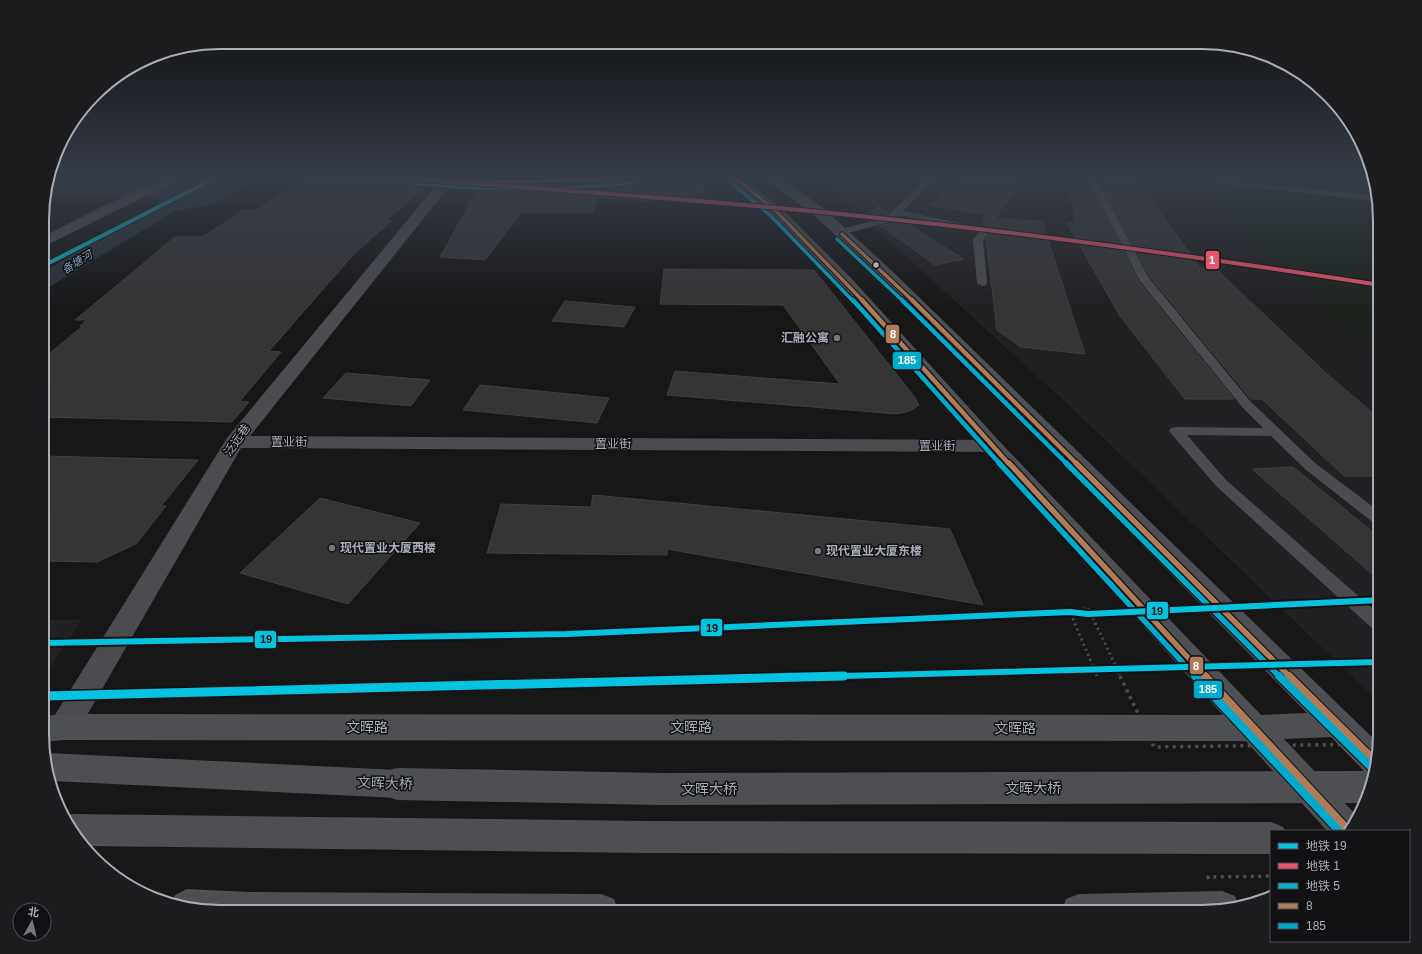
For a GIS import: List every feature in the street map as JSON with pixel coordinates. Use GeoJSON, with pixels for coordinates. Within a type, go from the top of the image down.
{"type":"FeatureCollection","features":[{"type":"Feature","properties":{"kind":"main road"},"geometry":{"type":"LineString","coordinates":[[49,240],[86,221]]}},
{"type":"Feature","properties":{"kind":"main road"},"geometry":{"type":"LineString","coordinates":[[785,221],[846,282],[993,446],[1345,827]]}},
{"type":"Feature","properties":{"kind":"main road"},"geometry":{"type":"LineString","coordinates":[[828,221],[885,273],[1372,758]]}},
{"type":"Feature","properties":{"kind":"main road","name":"文晖路"},"geometry":{"type":"LineString","coordinates":[[54,728],[1255,728],[1338,724]]}},
{"type":"Feature","properties":{"kind":"main road","name":"文晖大桥"},"geometry":{"type":"LineString","coordinates":[[52,767],[399,784],[660,788],[1365,787]]}},
{"type":"Feature","properties":{"kind":"main road"},"geometry":{"type":"LineString","coordinates":[[79,830],[647,837],[1270,838]]}},
{"type":"Feature","properties":{"kind":"street","name":"泛远巷"},"geometry":{"type":"LineString","coordinates":[[54,728],[234,442],[415,221]]}},
{"type":"Feature","properties":{"kind":"street","name":"置业街"},"geometry":{"type":"LineString","coordinates":[[234,442],[993,446]]}},
{"type":"Feature","properties":{"kind":"lane"},"geometry":{"type":"LineString","coordinates":[[841,232],[884,221]]}},
{"type":"Feature","properties":{"kind":"lane"},"geometry":{"type":"LineString","coordinates":[[936,221],[985,231],[978,240],[982,284]]}},
{"type":"Feature","properties":{"kind":"lane"},"geometry":{"type":"LineString","coordinates":[[1114,221],[1144,279],[1247,405],[1310,466],[1373,515]]}},
{"type":"Feature","properties":{"kind":"lane"},"geometry":{"type":"LineString","coordinates":[[1275,432],[1176,431],[1221,484],[1373,619]]}},
{"type":"Feature","properties":{"kind":"path"},"geometry":{"type":"LineString","coordinates":[[1097,676],[1070,612],[1088,608],[1154,747],[1373,744]]}},
{"type":"Feature","properties":{"kind":"shaded area"},"geometry":{"type":"Polygon","coordinates":[[[867,221],[1373,221],[1373,696],[1074,410],[867,221]]]}},
{"type":"Feature","properties":{"kind":"shaded area"},"geometry":{"type":"Polygon","coordinates":[[[1232,221],[1373,221],[1373,346],[1323,306],[1232,221]]]}},
{"type":"Feature","properties":{"kind":"shaded area"},"geometry":{"type":"Polygon","coordinates":[[[82,619],[49,670],[49,620],[82,619]]]}},
{"type":"Feature","properties":{"kind":"water","name":"备塘河"},"geometry":{"type":"Polygon","coordinates":[[[131,221],[159,221],[49,287],[49,268],[131,221]]]}},
{"type":"Feature","properties":{"kind":"building"},"geometry":{"type":"Polygon","coordinates":[[[227,221],[391,221],[353,255],[269,351],[281,352],[240,401],[249,402],[232,422],[49,417],[49,354],[83,326],[80,326],[87,320],[75,320],[175,237],[203,237],[227,221]]]}},
{"type":"Feature","properties":{"kind":"building"},"geometry":{"type":"Polygon","coordinates":[[[460,221],[515,221],[485,260],[440,257],[460,221]]]}},
{"type":"Feature","properties":{"kind":"building"},"geometry":{"type":"Polygon","coordinates":[[[894,221],[902,221],[964,259],[935,265],[881,226],[894,221]]]}},
{"type":"Feature","properties":{"kind":"building"},"geometry":{"type":"Polygon","coordinates":[[[984,221],[1042,221],[1085,354],[1021,347],[997,330],[986,238],[992,231],[985,227],[984,221]]]}},
{"type":"Feature","properties":{"kind":"building"},"geometry":{"type":"Polygon","coordinates":[[[1076,221],[1108,221],[1139,282],[1234,399],[1185,399],[1120,316],[1067,223],[1077,223],[1076,221]]]}},
{"type":"Feature","properties":{"kind":"building"},"geometry":{"type":"Polygon","coordinates":[[[1120,221],[1167,221],[1200,268],[1215,268],[1327,374],[1373,413],[1373,476],[1344,476],[1262,399],[1251,399],[1150,277],[1120,221]]]}},
{"type":"Feature","properties":{"kind":"building","name":"汇融公寓"},"geometry":{"type":"Polygon","coordinates":[[[664,269],[814,270],[914,396],[919,405],[910,411],[897,414],[667,395],[675,371],[840,384],[783,305],[660,304],[664,269]]]}},
{"type":"Feature","properties":{"kind":"building"},"geometry":{"type":"Polygon","coordinates":[[[565,301],[635,307],[624,327],[552,321],[565,301]]]}},
{"type":"Feature","properties":{"kind":"building"},"geometry":{"type":"Polygon","coordinates":[[[346,373],[430,380],[411,406],[323,398],[346,373]]]}},
{"type":"Feature","properties":{"kind":"building"},"geometry":{"type":"Polygon","coordinates":[[[480,385],[609,398],[597,423],[463,410],[480,385]]]}},
{"type":"Feature","properties":{"kind":"building"},"geometry":{"type":"Polygon","coordinates":[[[49,456],[198,460],[161,506],[166,506],[136,544],[97,562],[49,561],[49,456]]]}},
{"type":"Feature","properties":{"kind":"building"},"geometry":{"type":"Polygon","coordinates":[[[1293,467],[1373,532],[1373,575],[1252,469],[1293,467]]]}},
{"type":"Feature","properties":{"kind":"building","name":"现代置业大厦东楼"},"geometry":{"type":"Polygon","coordinates":[[[593,495],[950,529],[983,605],[667,549],[667,555],[487,553],[501,504],[591,507],[593,495]]]}},
{"type":"Feature","properties":{"kind":"building","name":"现代置业大厦西楼"},"geometry":{"type":"Polygon","coordinates":[[[320,498],[420,523],[348,604],[240,573],[320,498]]]}},
{"type":"Feature","properties":{"kind":"metro line","name":"5"},"geometry":{"type":"LineString","coordinates":[[49,263],[132,221]]}},
{"type":"Feature","properties":{"kind":"metro line","name":"1"},"geometry":{"type":"LineString","coordinates":[[902,221],[1130,248],[1373,284]]}},
{"type":"Feature","properties":{"kind":"metro line","name":"19"},"geometry":{"type":"LineString","coordinates":[[49,643],[567,634],[1070,612],[1088,614],[1373,600]]}},
{"type":"Feature","properties":{"kind":"metro line","name":"19"},"geometry":{"type":"LineString","coordinates":[[49,696],[1373,662]]}},
{"type":"Feature","properties":{"kind":"transit line","name":"185"},"geometry":{"type":"LineString","coordinates":[[775,221],[841,287],[988,451],[1338,830]]}},
{"type":"Feature","properties":{"kind":"transit line","name":"8"},"geometry":{"type":"LineString","coordinates":[[785,221],[846,282],[993,446],[1345,827]]}},
{"type":"Feature","properties":{"kind":"transit line","name":"8"},"geometry":{"type":"LineString","coordinates":[[842,234],[885,273],[1372,758]]}},
{"type":"Feature","properties":{"kind":"transit line","name":"185"},"geometry":{"type":"LineString","coordinates":[[837,239],[880,278],[1370,766]]}},
{"type":"Feature","properties":{"kind":"place","name":"汇融公寓"},"geometry":{"type":"Point","coordinates":[837,338]}},
{"type":"Feature","properties":{"kind":"place","name":"现代置业大厦西楼"},"geometry":{"type":"Point","coordinates":[332,548]}},
{"type":"Feature","properties":{"kind":"place","name":"现代置业大厦东楼"},"geometry":{"type":"Point","coordinates":[818,551]}}]}
